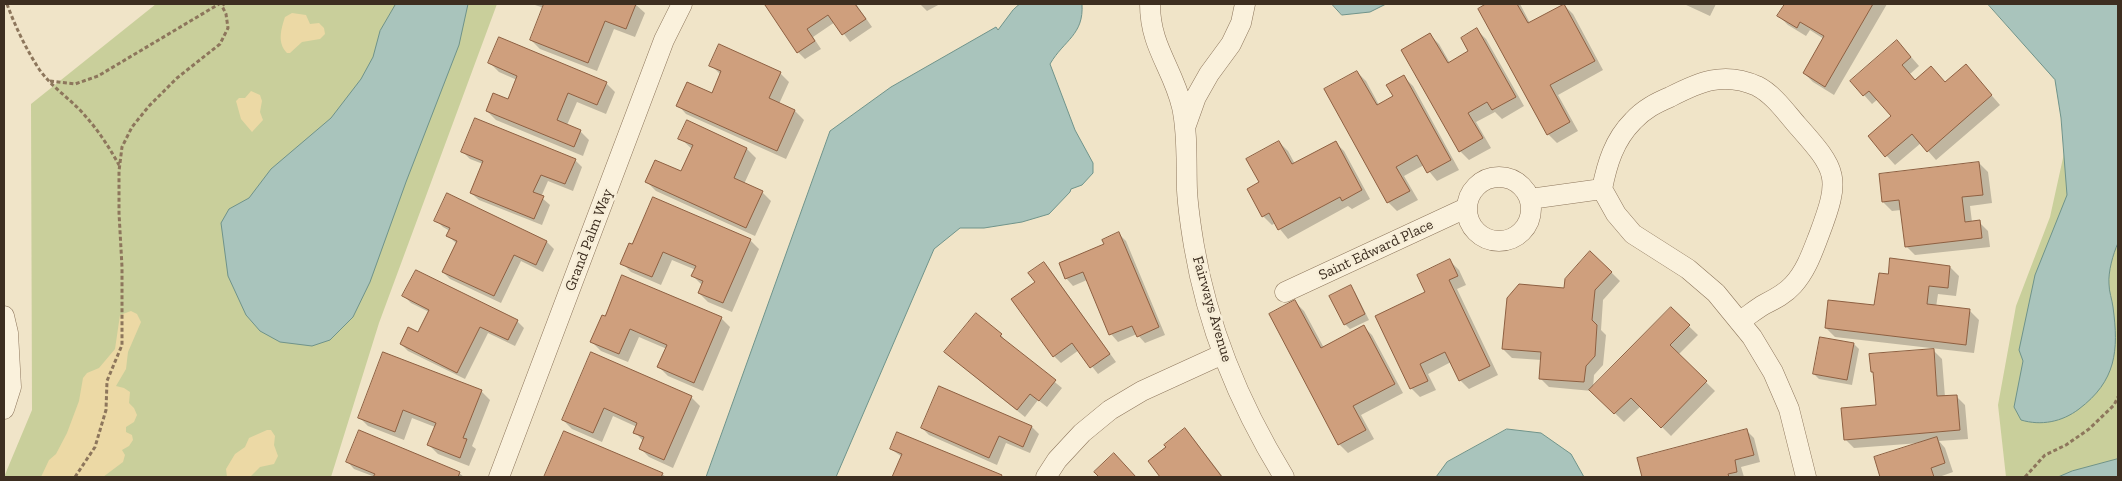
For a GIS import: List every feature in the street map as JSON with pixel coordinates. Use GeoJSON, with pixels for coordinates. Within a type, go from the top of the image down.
{"type":"FeatureCollection","features":[{"type":"Feature","properties":{"kind":"street","name":"Grand Palm Way"},"geometry":{"type":"LineString","coordinates":[[498,477],[664,40],[682,4]]}},
{"type":"Feature","properties":{"kind":"street","name":"Fairways Avenue"},"geometry":{"type":"LineString","coordinates":[[1150,4],[1151,29],[1158,50],[1175,85],[1186,127],[1188,193],[1194,247],[1206,301],[1223,354],[1239,394],[1264,444],[1284,477]]}},
{"type":"Feature","properties":{"kind":"street","name":"Fairways Avenue"},"geometry":{"type":"LineString","coordinates":[[1186,127],[1196,97],[1209,74],[1231,44],[1241,23],[1245,4]]}},
{"type":"Feature","properties":{"kind":"street"},"geometry":{"type":"LineString","coordinates":[[1740,322],[1793,286],[1806,269],[1831,203],[1834,185],[1824,154],[1769,94],[1756,86],[1739,80],[1719,78],[1700,82],[1647,108],[1632,122],[1618,141],[1607,163],[1602,189],[1616,214],[1633,234],[1688,269],[1716,294],[1740,322],[1773,372],[1789,409],[1806,477]]}},
{"type":"Feature","properties":{"kind":"street"},"geometry":{"type":"LineString","coordinates":[[1506,177],[1525,189],[1530,199],[1530,218],[1518,235],[1510,240],[1500,242],[1490,240],[1473,229],[1468,218],[1466,208],[1469,196],[1475,187],[1484,180],[1506,177]]}},
{"type":"Feature","properties":{"kind":"street"},"geometry":{"type":"LineString","coordinates":[[1530,199],[1602,189]]}},
{"type":"Feature","properties":{"kind":"street","name":"Saint Edward Place"},"geometry":{"type":"LineString","coordinates":[[1285,292],[1466,208]]}},
{"type":"Feature","properties":{"kind":"street"},"geometry":{"type":"LineString","coordinates":[[4,316],[8,333],[11,387],[4,409]]}},
{"type":"Feature","properties":{"kind":"street"},"geometry":{"type":"LineString","coordinates":[[1046,477],[1082,433],[1110,410],[1142,391],[1223,354]]}},
{"type":"Feature","properties":{"kind":"path"},"geometry":{"type":"LineString","coordinates":[[7,4],[16,26],[40,70],[101,134],[120,166]]}},
{"type":"Feature","properties":{"kind":"path"},"geometry":{"type":"LineString","coordinates":[[49,80],[75,84],[98,76],[219,4]]}},
{"type":"Feature","properties":{"kind":"path"},"geometry":{"type":"LineString","coordinates":[[75,477],[95,447],[106,410],[107,381],[122,345],[120,166],[122,147],[132,127],[149,106],[177,78],[220,44],[228,28],[226,14],[222,6],[224,4]]}},
{"type":"Feature","properties":{"kind":"path"},"geometry":{"type":"LineString","coordinates":[[2025,477],[2045,455],[2066,445],[2089,429],[2114,405],[2118,398]]}},
{"type":"Feature","properties":{"kind":"green space"},"geometry":{"type":"Polygon","coordinates":[[[156,4],[497,4],[379,323],[331,477],[4,477],[32,410],[31,104],[156,4]]]}},
{"type":"Feature","properties":{"kind":"green space"},"geometry":{"type":"Polygon","coordinates":[[[2118,4],[2118,477],[2006,477],[1998,405],[2016,306],[2050,217],[2089,40],[2118,4]]]}},
{"type":"Feature","properties":{"kind":"sand"},"geometry":{"type":"Polygon","coordinates":[[[292,13],[306,15],[310,24],[319,23],[324,28],[325,34],[320,39],[302,42],[290,53],[287,53],[282,45],[281,31],[285,17],[292,13]]]}},
{"type":"Feature","properties":{"kind":"sand"},"geometry":{"type":"Polygon","coordinates":[[[251,91],[260,95],[262,101],[260,112],[263,120],[252,132],[241,119],[236,101],[239,98],[245,98],[251,91]]]}},
{"type":"Feature","properties":{"kind":"sand"},"geometry":{"type":"Polygon","coordinates":[[[131,311],[137,314],[141,322],[128,352],[126,369],[116,386],[130,392],[129,403],[137,415],[134,422],[126,427],[126,432],[132,435],[133,440],[129,446],[122,450],[125,455],[123,462],[103,477],[41,477],[49,460],[56,454],[67,433],[79,401],[83,378],[87,373],[99,368],[115,349],[120,315],[131,311]]]}},
{"type":"Feature","properties":{"kind":"sand"},"geometry":{"type":"Polygon","coordinates":[[[271,430],[275,436],[274,445],[278,456],[274,464],[260,467],[250,477],[227,477],[226,469],[235,454],[245,447],[249,438],[271,430]]]}},
{"type":"Feature","properties":{"kind":"water"},"geometry":{"type":"Polygon","coordinates":[[[396,4],[468,4],[459,45],[370,282],[353,317],[330,340],[312,346],[280,342],[260,331],[246,315],[228,276],[221,223],[229,209],[249,198],[271,169],[331,118],[361,79],[373,57],[380,31],[396,4]]]}},
{"type":"Feature","properties":{"kind":"water"},"geometry":{"type":"Polygon","coordinates":[[[1020,4],[1082,4],[1080,23],[1072,37],[1050,64],[1075,130],[1093,163],[1093,173],[1082,185],[1071,189],[1049,214],[1022,222],[984,228],[960,228],[934,249],[836,477],[706,477],[830,131],[891,87],[996,27],[998,30],[1020,4]]]}},
{"type":"Feature","properties":{"kind":"water"},"geometry":{"type":"Polygon","coordinates":[[[1332,4],[1386,4],[1370,12],[1342,15],[1332,4]]]}},
{"type":"Feature","properties":{"kind":"water"},"geometry":{"type":"Polygon","coordinates":[[[1988,4],[2118,4],[2118,243],[2111,263],[2109,279],[2115,323],[2115,351],[2108,376],[2091,398],[2066,417],[2044,423],[2021,420],[2014,407],[2023,361],[2019,350],[2035,275],[2067,195],[2061,118],[2055,80],[1988,4]]]}},
{"type":"Feature","properties":{"kind":"water"},"geometry":{"type":"Polygon","coordinates":[[[1507,429],[1541,433],[1571,454],[1584,477],[1436,477],[1447,462],[1507,429]]]}},
{"type":"Feature","properties":{"kind":"water"},"geometry":{"type":"Polygon","coordinates":[[[2118,459],[2118,477],[2058,477],[2072,471],[2118,459]]]}},
{"type":"Feature","properties":{"kind":"building"},"geometry":{"type":"Polygon","coordinates":[[[544,4],[636,4],[626,29],[605,21],[588,63],[530,40],[544,4]]]}},
{"type":"Feature","properties":{"kind":"building"},"geometry":{"type":"Polygon","coordinates":[[[766,4],[855,4],[866,19],[842,35],[828,15],[807,29],[815,41],[797,53],[766,4]]]}},
{"type":"Feature","properties":{"kind":"building"},"geometry":{"type":"Polygon","coordinates":[[[1486,4],[1517,4],[1528,23],[1564,4],[1595,61],[1550,85],[1570,122],[1547,135],[1478,9],[1486,4]]]}},
{"type":"Feature","properties":{"kind":"building"},"geometry":{"type":"Polygon","coordinates":[[[1785,4],[1873,4],[1825,87],[1803,73],[1824,36],[1800,22],[1797,28],[1777,16],[1785,4]]]}},
{"type":"Feature","properties":{"kind":"building"},"geometry":{"type":"Polygon","coordinates":[[[1477,28],[1516,97],[1492,110],[1487,102],[1468,113],[1483,138],[1459,152],[1401,50],[1430,33],[1448,63],[1468,51],[1461,38],[1477,28]]]}},
{"type":"Feature","properties":{"kind":"building"},"geometry":{"type":"Polygon","coordinates":[[[499,37],[607,82],[597,105],[568,93],[557,120],[581,130],[574,147],[486,111],[493,93],[508,99],[517,76],[488,63],[499,37]]]}},
{"type":"Feature","properties":{"kind":"building"},"geometry":{"type":"Polygon","coordinates":[[[1897,40],[1911,57],[1902,65],[1915,80],[1931,66],[1945,82],[1966,64],[1992,95],[1927,152],[1912,134],[1885,157],[1868,136],[1891,116],[1869,91],[1863,96],[1850,81],[1897,40]]]}},
{"type":"Feature","properties":{"kind":"building"},"geometry":{"type":"Polygon","coordinates":[[[719,44],[781,72],[769,98],[795,110],[777,151],[676,106],[687,82],[712,93],[721,71],[709,66],[719,44]]]}},
{"type":"Feature","properties":{"kind":"building"},"geometry":{"type":"Polygon","coordinates":[[[1357,71],[1377,105],[1393,96],[1386,85],[1404,75],[1451,160],[1427,173],[1417,155],[1396,167],[1410,191],[1387,203],[1324,89],[1357,71]]]}},
{"type":"Feature","properties":{"kind":"building"},"geometry":{"type":"Polygon","coordinates":[[[475,118],[576,159],[565,184],[541,175],[533,192],[544,196],[534,219],[470,193],[483,161],[461,152],[475,118]]]}},
{"type":"Feature","properties":{"kind":"building"},"geometry":{"type":"Polygon","coordinates":[[[687,120],[747,148],[734,178],[763,191],[746,228],[645,182],[655,160],[681,171],[693,145],[678,139],[687,120]]]}},
{"type":"Feature","properties":{"kind":"building"},"geometry":{"type":"Polygon","coordinates":[[[1279,141],[1292,164],[1336,141],[1362,190],[1342,201],[1340,197],[1278,230],[1269,213],[1262,217],[1247,189],[1259,182],[1246,159],[1279,141]]]}},
{"type":"Feature","properties":{"kind":"building"},"geometry":{"type":"Polygon","coordinates":[[[1979,162],[1983,195],[1962,197],[1965,222],[1980,220],[1982,238],[1905,247],[1899,200],[1882,202],[1879,174],[1979,162]]]}},
{"type":"Feature","properties":{"kind":"building"},"geometry":{"type":"Polygon","coordinates":[[[447,193],[547,241],[536,265],[514,255],[494,296],[442,272],[457,241],[446,236],[450,228],[434,221],[447,193]]]}},
{"type":"Feature","properties":{"kind":"building"},"geometry":{"type":"Polygon","coordinates":[[[653,197],[751,239],[723,303],[698,293],[703,281],[691,276],[696,266],[663,252],[652,277],[620,264],[629,243],[632,244],[653,197]]]}},
{"type":"Feature","properties":{"kind":"building"},"geometry":{"type":"Polygon","coordinates":[[[1119,232],[1159,327],[1137,337],[1132,326],[1109,335],[1083,272],[1065,279],[1059,263],[1104,244],[1102,240],[1119,232]]]}},
{"type":"Feature","properties":{"kind":"building"},"geometry":{"type":"Polygon","coordinates":[[[1590,251],[1612,272],[1595,290],[1592,320],[1597,325],[1595,356],[1586,366],[1584,382],[1539,379],[1541,352],[1502,349],[1507,298],[1519,284],[1564,288],[1565,279],[1590,251]]]}},
{"type":"Feature","properties":{"kind":"building"},"geometry":{"type":"Polygon","coordinates":[[[1890,258],[1950,266],[1948,288],[1929,286],[1927,304],[1970,309],[1966,345],[1825,328],[1828,300],[1874,305],[1879,273],[1888,274],[1890,258]]]}},
{"type":"Feature","properties":{"kind":"building"},"geometry":{"type":"Polygon","coordinates":[[[1450,259],[1458,276],[1449,280],[1490,366],[1459,381],[1445,352],[1420,364],[1428,381],[1410,389],[1375,316],[1425,292],[1417,275],[1450,259]]]}},
{"type":"Feature","properties":{"kind":"building"},"geometry":{"type":"Polygon","coordinates":[[[1044,262],[1110,354],[1090,368],[1072,343],[1053,357],[1011,299],[1035,282],[1028,273],[1044,262]]]}},
{"type":"Feature","properties":{"kind":"building"},"geometry":{"type":"Polygon","coordinates":[[[416,270],[518,320],[508,340],[480,327],[457,373],[400,344],[408,327],[418,332],[429,310],[402,296],[416,270]]]}},
{"type":"Feature","properties":{"kind":"building"},"geometry":{"type":"Polygon","coordinates":[[[622,275],[722,317],[694,383],[657,367],[667,345],[630,329],[619,354],[590,342],[602,315],[605,316],[622,275]]]}},
{"type":"Feature","properties":{"kind":"building"},"geometry":{"type":"Polygon","coordinates":[[[1351,285],[1365,314],[1344,325],[1329,296],[1351,285]]]}},
{"type":"Feature","properties":{"kind":"building"},"geometry":{"type":"Polygon","coordinates":[[[1295,300],[1321,348],[1364,325],[1395,384],[1353,406],[1366,430],[1338,445],[1269,314],[1295,300]]]}},
{"type":"Feature","properties":{"kind":"building"},"geometry":{"type":"Polygon","coordinates":[[[1671,307],[1690,325],[1670,345],[1707,381],[1661,428],[1631,398],[1614,414],[1589,390],[1671,307]]]}},
{"type":"Feature","properties":{"kind":"building"},"geometry":{"type":"Polygon","coordinates":[[[976,313],[1002,334],[1000,336],[1056,380],[1039,401],[1030,394],[1017,410],[944,352],[976,313]]]}},
{"type":"Feature","properties":{"kind":"building"},"geometry":{"type":"Polygon","coordinates":[[[1820,337],[1854,343],[1847,380],[1813,374],[1820,337]]]}},
{"type":"Feature","properties":{"kind":"building"},"geometry":{"type":"Polygon","coordinates":[[[1934,349],[1937,396],[1957,395],[1960,430],[1844,440],[1841,408],[1876,405],[1873,372],[1871,372],[1869,354],[1934,349]]]}},
{"type":"Feature","properties":{"kind":"building"},"geometry":{"type":"Polygon","coordinates":[[[383,352],[482,390],[463,438],[467,439],[460,458],[427,445],[436,423],[403,410],[395,432],[358,418],[383,352]]]}},
{"type":"Feature","properties":{"kind":"building"},"geometry":{"type":"Polygon","coordinates":[[[591,352],[692,396],[664,460],[639,449],[644,437],[633,433],[637,423],[604,408],[593,433],[562,420],[591,352]]]}},
{"type":"Feature","properties":{"kind":"building"},"geometry":{"type":"Polygon","coordinates":[[[939,386],[1032,426],[1023,447],[999,436],[989,458],[921,428],[939,386]]]}},
{"type":"Feature","properties":{"kind":"building"},"geometry":{"type":"Polygon","coordinates":[[[1185,428],[1222,477],[1160,477],[1148,461],[1166,447],[1164,445],[1185,428]]]}},
{"type":"Feature","properties":{"kind":"building"},"geometry":{"type":"Polygon","coordinates":[[[1747,429],[1754,455],[1735,460],[1737,472],[1728,474],[1729,477],[1642,477],[1637,458],[1747,429]]]}},
{"type":"Feature","properties":{"kind":"building"},"geometry":{"type":"Polygon","coordinates":[[[359,430],[460,472],[458,477],[373,477],[375,474],[346,462],[359,430]]]}},
{"type":"Feature","properties":{"kind":"building"},"geometry":{"type":"Polygon","coordinates":[[[564,431],[663,473],[661,477],[544,477],[564,431]]]}},
{"type":"Feature","properties":{"kind":"building"},"geometry":{"type":"Polygon","coordinates":[[[897,432],[1002,475],[1001,477],[892,477],[902,454],[890,449],[897,432]]]}},
{"type":"Feature","properties":{"kind":"building"},"geometry":{"type":"Polygon","coordinates":[[[1937,437],[1945,463],[1931,468],[1934,477],[1880,477],[1874,457],[1937,437]]]}},
{"type":"Feature","properties":{"kind":"building"},"geometry":{"type":"Polygon","coordinates":[[[1114,453],[1136,477],[1099,477],[1094,472],[1114,453]]]}}]}
